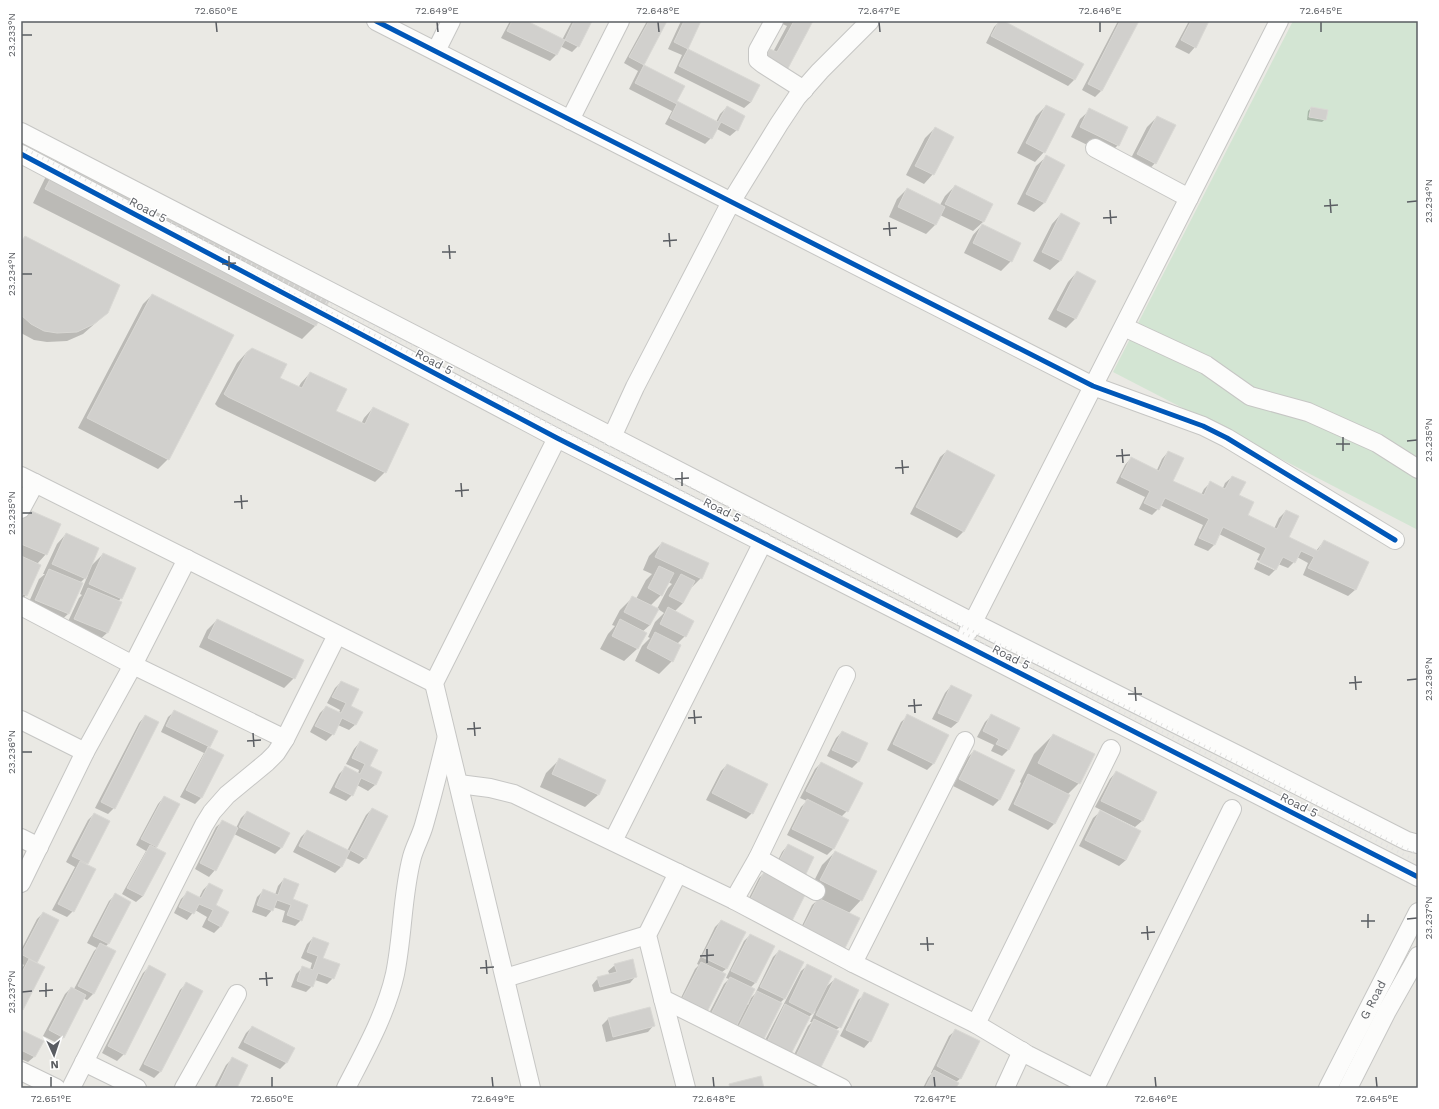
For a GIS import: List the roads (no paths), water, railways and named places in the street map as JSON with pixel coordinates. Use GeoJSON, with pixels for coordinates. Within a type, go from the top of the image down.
{"type":"FeatureCollection","features":[{"type":"Feature","properties":{"kind":"street"},"geometry":{"type":"LineString","coordinates":[[376,21],[1093,386],[1203,426],[1240,446],[1395,540]]}},
{"type":"Feature","properties":{"kind":"street"},"geometry":{"type":"LineString","coordinates":[[436,51],[451,21]]}},
{"type":"Feature","properties":{"kind":"street"},"geometry":{"type":"LineString","coordinates":[[570,120],[620,21]]}},
{"type":"Feature","properties":{"kind":"street"},"geometry":{"type":"LineString","coordinates":[[774,21],[758,50],[758,60],[804,90]]}},
{"type":"Feature","properties":{"kind":"street"},"geometry":{"type":"LineString","coordinates":[[612,437],[635,387],[731,202],[779,124],[820,71],[870,21]]}},
{"type":"Feature","properties":{"kind":"street"},"geometry":{"type":"LineString","coordinates":[[962,643],[974,623],[1279,21]]}},
{"type":"Feature","properties":{"kind":"street","name":"Road 5"},"geometry":{"type":"LineString","coordinates":[[21,132],[974,623],[1231,751],[1407,842],[1418,844]]}},
{"type":"Feature","properties":{"kind":"street"},"geometry":{"type":"LineString","coordinates":[[1095,148],[1189,198]]}},
{"type":"Feature","properties":{"kind":"street","name":"Road 5"},"geometry":{"type":"LineString","coordinates":[[21,154],[557,438],[1418,876]]}},
{"type":"Feature","properties":{"kind":"street"},"geometry":{"type":"LineString","coordinates":[[1124,327],[1206,365],[1250,396],[1308,412],[1376,443],[1418,469]]}},
{"type":"Feature","properties":{"kind":"street"},"geometry":{"type":"LineString","coordinates":[[531,1088],[434,684],[557,438]]}},
{"type":"Feature","properties":{"kind":"street"},"geometry":{"type":"LineString","coordinates":[[21,509],[28,479],[434,684]]}},
{"type":"Feature","properties":{"kind":"street"},"geometry":{"type":"LineString","coordinates":[[613,841],[763,542]]}},
{"type":"Feature","properties":{"kind":"street"},"geometry":{"type":"LineString","coordinates":[[21,883],[85,752],[133,665],[187,559]]}},
{"type":"Feature","properties":{"kind":"street"},"geometry":{"type":"LineString","coordinates":[[21,606],[133,665],[285,739]]}},
{"type":"Feature","properties":{"kind":"street"},"geometry":{"type":"LineString","coordinates":[[71,1088],[204,825],[212,812],[227,795],[267,762],[276,752],[285,739],[337,635]]}},
{"type":"Feature","properties":{"kind":"street"},"geometry":{"type":"LineString","coordinates":[[734,900],[758,858],[846,675]]}},
{"type":"Feature","properties":{"kind":"street"},"geometry":{"type":"LineString","coordinates":[[21,720],[85,752]]}},
{"type":"Feature","properties":{"kind":"street"},"geometry":{"type":"LineString","coordinates":[[346,1088],[375,1032],[389,995],[395,972],[405,892],[413,856],[426,820],[447,735]]}},
{"type":"Feature","properties":{"kind":"street"},"geometry":{"type":"LineString","coordinates":[[853,963],[965,741]]}},
{"type":"Feature","properties":{"kind":"street"},"geometry":{"type":"LineString","coordinates":[[976,1024],[1111,749]]}},
{"type":"Feature","properties":{"kind":"street"},"geometry":{"type":"LineString","coordinates":[[458,784],[490,788],[514,794],[613,841],[734,900],[853,963],[976,1024],[1022,1052],[1094,1088],[1232,809]]}},
{"type":"Feature","properties":{"kind":"street"},"geometry":{"type":"LineString","coordinates":[[21,838],[39,847]]}},
{"type":"Feature","properties":{"kind":"street"},"geometry":{"type":"LineString","coordinates":[[758,858],[816,891]]}},
{"type":"Feature","properties":{"kind":"street"},"geometry":{"type":"LineString","coordinates":[[1418,865],[1418,876]]}},
{"type":"Feature","properties":{"kind":"street"},"geometry":{"type":"LineString","coordinates":[[678,873],[647,935],[686,1088]]}},
{"type":"Feature","properties":{"kind":"street","name":"G Road"},"geometry":{"type":"LineString","coordinates":[[1328,1088],[1418,912]]}},
{"type":"Feature","properties":{"kind":"street"},"geometry":{"type":"LineString","coordinates":[[505,978],[647,935]]}},
{"type":"Feature","properties":{"kind":"street","name":"G Road"},"geometry":{"type":"LineString","coordinates":[[1348,1088],[1387,1011],[1418,956]]}},
{"type":"Feature","properties":{"kind":"street"},"geometry":{"type":"LineString","coordinates":[[184,1088],[237,994]]}},
{"type":"Feature","properties":{"kind":"street"},"geometry":{"type":"LineString","coordinates":[[663,999],[842,1088]]}},
{"type":"Feature","properties":{"kind":"street"},"geometry":{"type":"LineString","coordinates":[[1005,1088],[1022,1052]]}},
{"type":"Feature","properties":{"kind":"street"},"geometry":{"type":"LineString","coordinates":[[84,1062],[137,1088]]}},
{"type":"Feature","properties":{"kind":"street"},"geometry":{"type":"LineString","coordinates":[[21,1071],[56,1088]]}},
{"type":"Feature","properties":{"kind":"railway"},"geometry":{"type":"LineString","coordinates":[[21,147],[958,624],[1189,738],[1418,855]]}},
{"type":"Feature","properties":{"kind":"railway"},"geometry":{"type":"LineString","coordinates":[[21,156],[1418,862]]}}]}
